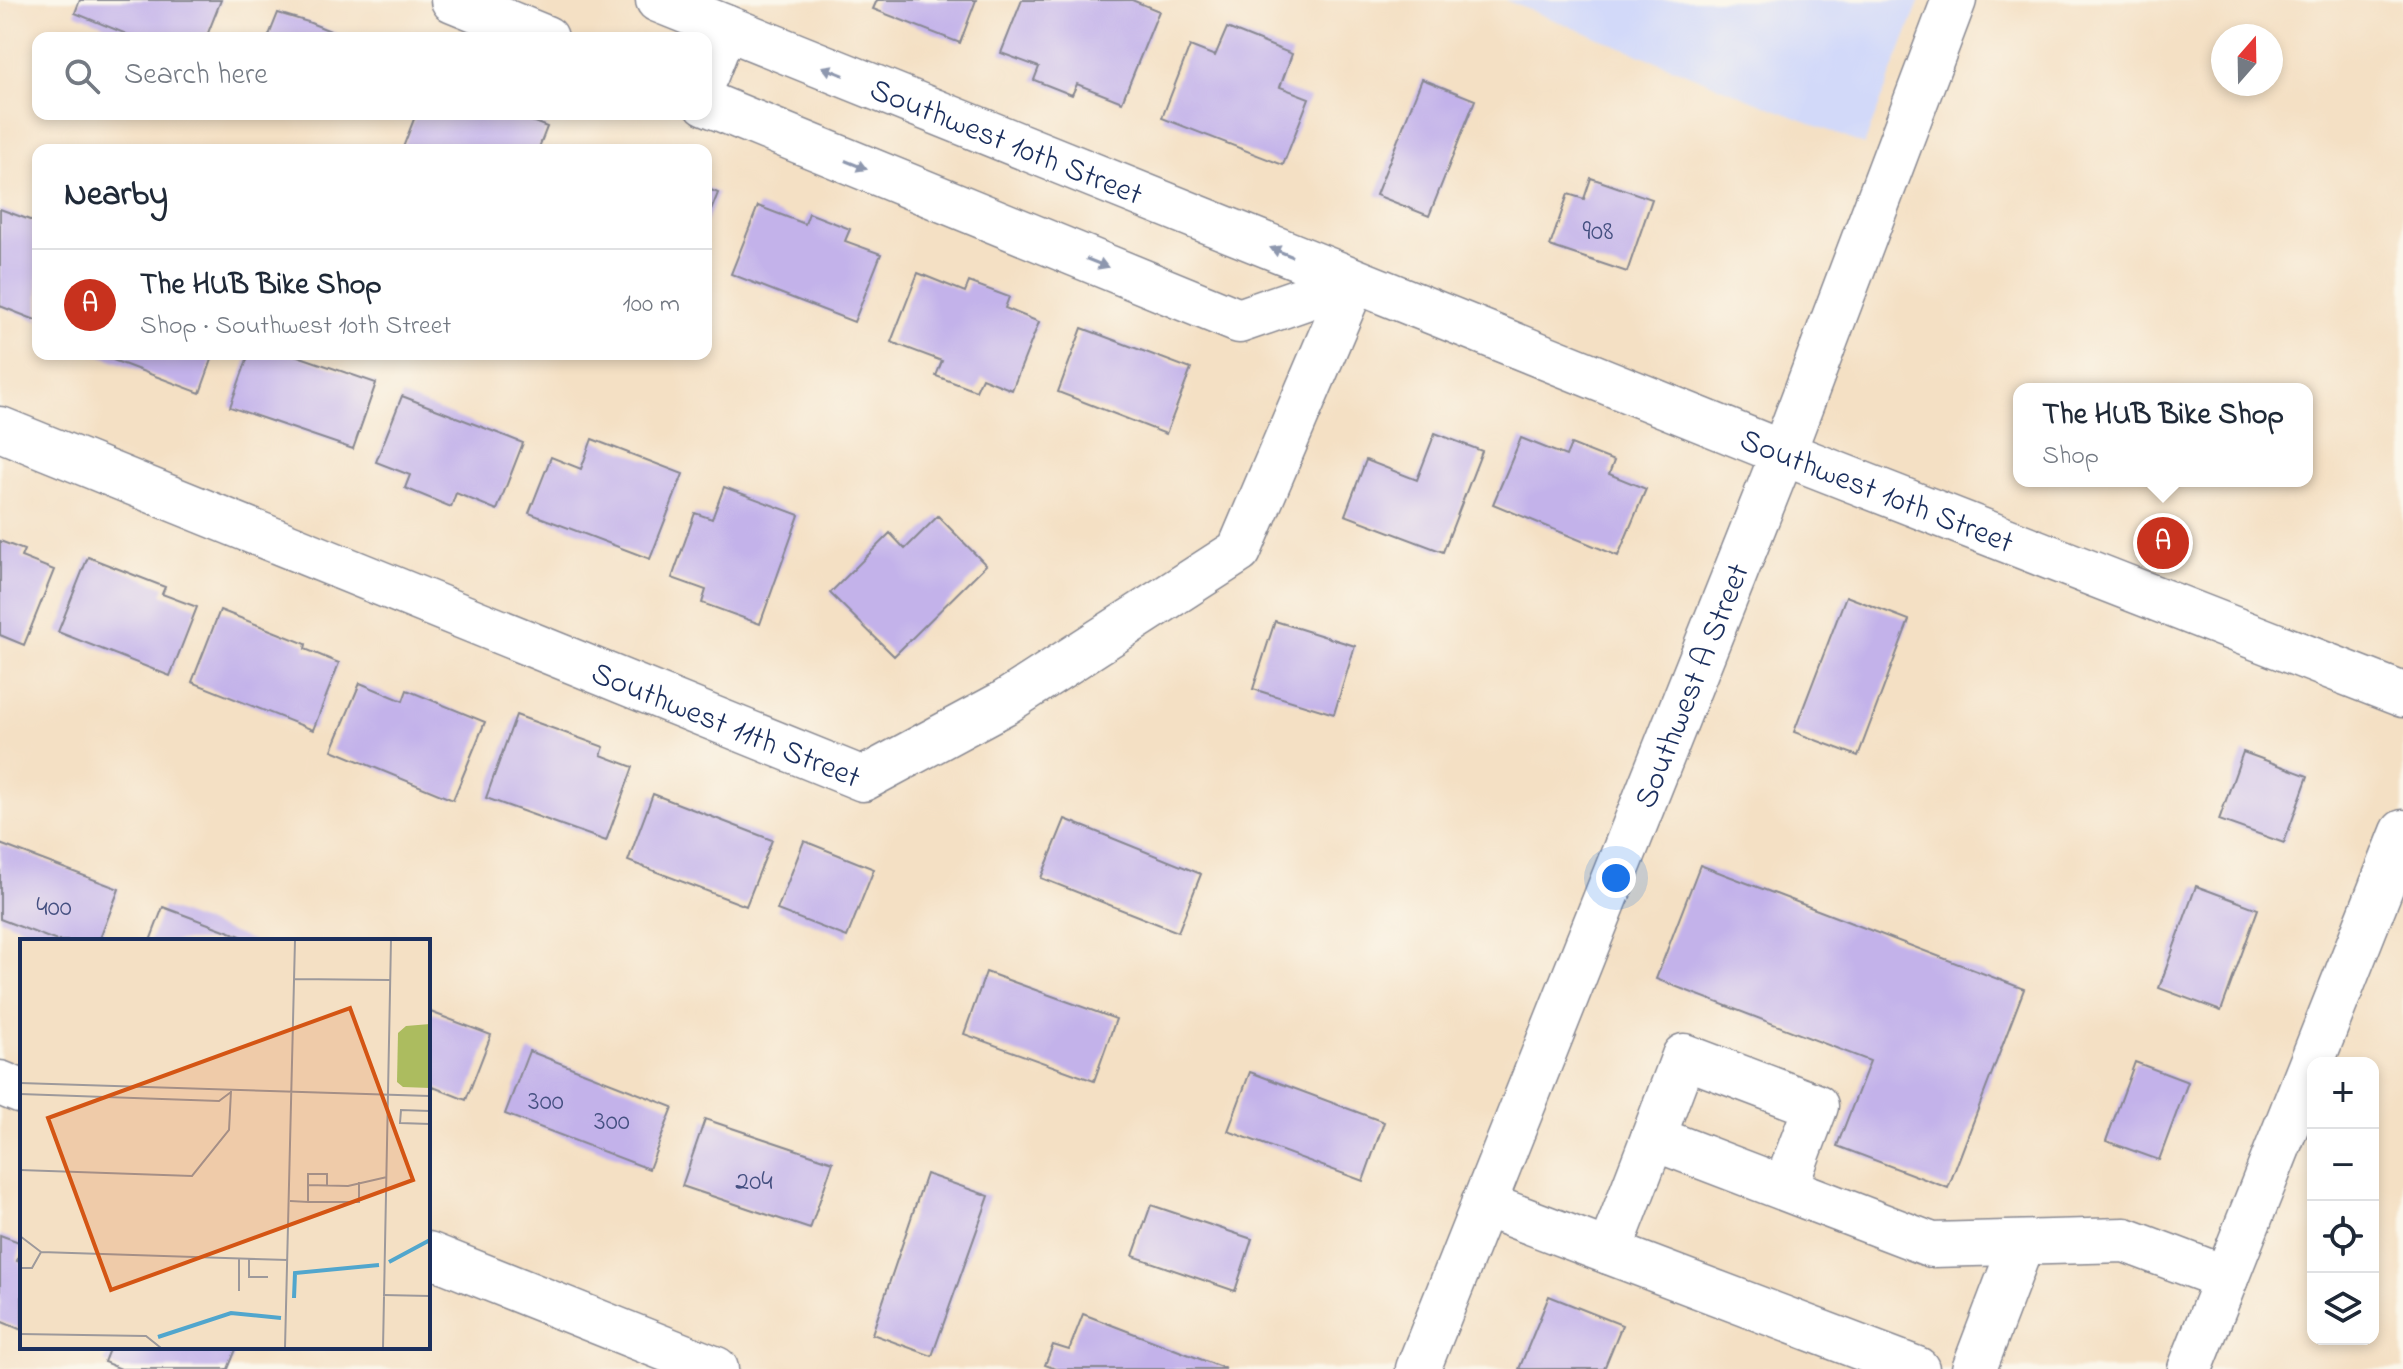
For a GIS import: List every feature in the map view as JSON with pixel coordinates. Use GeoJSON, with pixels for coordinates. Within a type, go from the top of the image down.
{"type":"FeatureCollection","features":[{"type":"Feature","properties":{"kind":"street"},"geometry":{"type":"LineString","coordinates":[[453,0],[531,32]]}},
{"type":"Feature","properties":{"kind":"street","name":"Southwest 10th Street"},"geometry":{"type":"LineString","coordinates":[[658,0],[1783,453],[2403,695]]}},
{"type":"Feature","properties":{"kind":"street","name":"Southwest A Street"},"geometry":{"type":"LineString","coordinates":[[1418,1369],[1783,453],[1954,0]]}},
{"type":"Feature","properties":{"kind":"street"},"geometry":{"type":"LineString","coordinates":[[712,60],[725,27]]}},
{"type":"Feature","properties":{"kind":"street"},"geometry":{"type":"LineString","coordinates":[[712,105],[1239,321],[1354,281]]}},
{"type":"Feature","properties":{"kind":"street","name":"Southwest 11th Street"},"geometry":{"type":"LineString","coordinates":[[0,429],[863,779],[1004,703],[1239,551],[1354,281]]}},
{"type":"Feature","properties":{"kind":"street"},"geometry":{"type":"LineString","coordinates":[[2190,1369],[2403,832]]}},
{"type":"Feature","properties":{"kind":"street"},"geometry":{"type":"LineString","coordinates":[[1609,1252],[1684,1056],[1816,1106],[1785,1188]]}},
{"type":"Feature","properties":{"kind":"street"},"geometry":{"type":"LineString","coordinates":[[0,1083],[20,1091]]}},
{"type":"Feature","properties":{"kind":"street"},"geometry":{"type":"LineString","coordinates":[[1653,1138],[1932,1245],[2125,1240],[2226,1278]]}},
{"type":"Feature","properties":{"kind":"street"},"geometry":{"type":"LineString","coordinates":[[1483,1204],[1917,1369]]}},
{"type":"Feature","properties":{"kind":"street"},"geometry":{"type":"LineString","coordinates":[[1974,1369],[2022,1243]]}},
{"type":"Feature","properties":{"kind":"street"},"geometry":{"type":"LineString","coordinates":[[430,1255],[716,1369]]}},
{"type":"Feature","properties":{"kind":"shaded area"},"geometry":{"type":"Polygon","coordinates":[[[1505,0],[1920,0],[1864,145],[1505,0]]]}},
{"type":"Feature","properties":{"kind":"building"},"geometry":{"type":"Polygon","coordinates":[[[80,0],[221,0],[208,32],[122,32],[75,13],[80,0]]]}},
{"type":"Feature","properties":{"kind":"building"},"geometry":{"type":"Polygon","coordinates":[[[877,0],[976,0],[960,43],[873,9],[877,0]]]}},
{"type":"Feature","properties":{"kind":"building"},"geometry":{"type":"Polygon","coordinates":[[[1022,0],[1132,0],[1159,11],[1122,102],[1077,84],[1072,95],[1034,80],[1039,67],[1001,53],[1022,0]]]}},
{"type":"Feature","properties":{"kind":"building"},"geometry":{"type":"Polygon","coordinates":[[[278,13],[333,32],[270,32],[278,13]]]}},
{"type":"Feature","properties":{"kind":"building"},"geometry":{"type":"Polygon","coordinates":[[[1227,28],[1292,54],[1280,87],[1309,98],[1283,165],[1162,118],[1190,46],[1215,56],[1227,28]]]}},
{"type":"Feature","properties":{"kind":"building"},"geometry":{"type":"Polygon","coordinates":[[[1422,79],[1475,100],[1429,216],[1376,195],[1422,79]]]}},
{"type":"Feature","properties":{"kind":"building"},"geometry":{"type":"Polygon","coordinates":[[[414,120],[529,120],[547,127],[540,144],[404,144],[414,120]]]}},
{"type":"Feature","properties":{"kind":"building"},"geometry":{"type":"Polygon","coordinates":[[[1591,178],[1652,199],[1627,272],[1550,246],[1568,194],[1584,199],[1591,178]]]}},
{"type":"Feature","properties":{"kind":"building"},"geometry":{"type":"Polygon","coordinates":[[[712,190],[718,193],[712,208],[712,190]]]}},
{"type":"Feature","properties":{"kind":"building"},"geometry":{"type":"Polygon","coordinates":[[[758,206],[805,224],[809,213],[850,229],[845,241],[881,254],[854,322],[731,274],[758,206]]]}},
{"type":"Feature","properties":{"kind":"building"},"geometry":{"type":"Polygon","coordinates":[[[0,209],[32,221],[32,319],[0,306],[0,209]]]}},
{"type":"Feature","properties":{"kind":"building"},"geometry":{"type":"Polygon","coordinates":[[[918,273],[965,292],[969,282],[1009,297],[1005,308],[1039,322],[1012,390],[982,378],[976,391],[936,376],[942,361],[891,342],[918,273]]]}},
{"type":"Feature","properties":{"kind":"building"},"geometry":{"type":"Polygon","coordinates":[[[1082,328],[1191,369],[1166,434],[1058,392],[1082,328]]]}},
{"type":"Feature","properties":{"kind":"building"},"geometry":{"type":"Polygon","coordinates":[[[113,360],[212,360],[200,393],[113,360]]]}},
{"type":"Feature","properties":{"kind":"building"},"geometry":{"type":"Polygon","coordinates":[[[247,360],[309,360],[376,383],[353,449],[230,407],[247,360]]]}},
{"type":"Feature","properties":{"kind":"building"},"geometry":{"type":"Polygon","coordinates":[[[402,396],[523,443],[497,510],[456,493],[451,507],[405,488],[410,475],[376,462],[402,396]]]}},
{"type":"Feature","properties":{"kind":"building"},"geometry":{"type":"Polygon","coordinates":[[[1435,433],[1482,451],[1443,552],[1345,515],[1366,460],[1417,480],[1435,433]]]}},
{"type":"Feature","properties":{"kind":"building"},"geometry":{"type":"Polygon","coordinates":[[[1521,438],[1566,456],[1571,444],[1614,461],[1609,474],[1646,489],[1618,556],[1493,504],[1521,438]]]}},
{"type":"Feature","properties":{"kind":"building"},"geometry":{"type":"Polygon","coordinates":[[[592,439],[683,474],[650,559],[529,513],[551,457],[581,469],[592,439]]]}},
{"type":"Feature","properties":{"kind":"building"},"geometry":{"type":"Polygon","coordinates":[[[724,487],[799,515],[760,624],[702,603],[706,590],[672,578],[695,513],[712,519],[724,487]]]}},
{"type":"Feature","properties":{"kind":"building"},"geometry":{"type":"Polygon","coordinates":[[[938,516],[986,565],[894,656],[830,593],[890,533],[905,549],[938,516]]]}},
{"type":"Feature","properties":{"kind":"building"},"geometry":{"type":"Polygon","coordinates":[[[0,541],[24,550],[21,557],[54,570],[24,645],[0,635],[0,541]]]}},
{"type":"Feature","properties":{"kind":"building"},"geometry":{"type":"Polygon","coordinates":[[[88,557],[165,587],[162,594],[197,607],[170,676],[58,632],[88,557]]]}},
{"type":"Feature","properties":{"kind":"building"},"geometry":{"type":"Polygon","coordinates":[[[1846,596],[1909,620],[1858,756],[1794,732],[1846,596]]]}},
{"type":"Feature","properties":{"kind":"building"},"geometry":{"type":"Polygon","coordinates":[[[220,610],[306,644],[305,649],[339,663],[313,730],[192,682],[220,610]]]}},
{"type":"Feature","properties":{"kind":"building"},"geometry":{"type":"Polygon","coordinates":[[[1275,621],[1355,646],[1334,714],[1253,689],[1275,621]]]}},
{"type":"Feature","properties":{"kind":"building"},"geometry":{"type":"Polygon","coordinates":[[[360,683],[403,701],[407,690],[485,722],[453,800],[332,750],[360,683]]]}},
{"type":"Feature","properties":{"kind":"building"},"geometry":{"type":"Polygon","coordinates":[[[516,715],[604,747],[601,755],[633,767],[606,841],[486,798],[516,715]]]}},
{"type":"Feature","properties":{"kind":"building"},"geometry":{"type":"Polygon","coordinates":[[[2243,752],[2308,776],[2284,843],[2219,820],[2243,752]]]}},
{"type":"Feature","properties":{"kind":"building"},"geometry":{"type":"Polygon","coordinates":[[[653,794],[772,840],[746,906],[628,861],[653,794]]]}},
{"type":"Feature","properties":{"kind":"building"},"geometry":{"type":"Polygon","coordinates":[[[1065,819],[1201,874],[1178,932],[1041,878],[1065,819]]]}},
{"type":"Feature","properties":{"kind":"building"},"geometry":{"type":"Polygon","coordinates":[[[804,841],[874,869],[847,937],[777,910],[804,841]]]}},
{"type":"Feature","properties":{"kind":"building"},"geometry":{"type":"Polygon","coordinates":[[[0,844],[119,889],[100,939],[52,939],[0,919],[0,844]]]}},
{"type":"Feature","properties":{"kind":"building"},"geometry":{"type":"Polygon","coordinates":[[[1700,865],[2024,989],[1948,1188],[1837,1146],[1870,1061],[1656,979],[1700,865]]]}},
{"type":"Feature","properties":{"kind":"building"},"geometry":{"type":"Polygon","coordinates":[[[2196,886],[2258,909],[2221,1011],[2159,988],[2196,886]]]}},
{"type":"Feature","properties":{"kind":"building"},"geometry":{"type":"Polygon","coordinates":[[[163,907],[249,939],[151,939],[163,907]]]}},
{"type":"Feature","properties":{"kind":"building"},"geometry":{"type":"Polygon","coordinates":[[[986,972],[1116,1019],[1094,1081],[964,1034],[986,972]]]}},
{"type":"Feature","properties":{"kind":"building"},"geometry":{"type":"Polygon","coordinates":[[[430,1012],[491,1035],[466,1100],[430,1086],[430,1012]]]}},
{"type":"Feature","properties":{"kind":"building"},"geometry":{"type":"Polygon","coordinates":[[[529,1051],[673,1107],[649,1169],[505,1114],[529,1051]]]}},
{"type":"Feature","properties":{"kind":"building"},"geometry":{"type":"Polygon","coordinates":[[[2135,1062],[2188,1082],[2159,1160],[2106,1141],[2135,1062]]]}},
{"type":"Feature","properties":{"kind":"building"},"geometry":{"type":"Polygon","coordinates":[[[1250,1072],[1384,1122],[1363,1181],[1228,1131],[1250,1072]]]}},
{"type":"Feature","properties":{"kind":"building"},"geometry":{"type":"Polygon","coordinates":[[[705,1119],[833,1162],[810,1229],[682,1186],[705,1119]]]}},
{"type":"Feature","properties":{"kind":"building"},"geometry":{"type":"Polygon","coordinates":[[[926,1174],[989,1196],[932,1356],[872,1334],[926,1174]]]}},
{"type":"Feature","properties":{"kind":"building"},"geometry":{"type":"Polygon","coordinates":[[[1151,1205],[1252,1239],[1235,1291],[1133,1256],[1151,1205]]]}},
{"type":"Feature","properties":{"kind":"building"},"geometry":{"type":"Polygon","coordinates":[[[0,1235],[20,1242],[17,1261],[20,1262],[20,1329],[0,1321],[0,1235]]]}},
{"type":"Feature","properties":{"kind":"building"},"geometry":{"type":"Polygon","coordinates":[[[1549,1296],[1622,1325],[1604,1369],[1519,1369],[1549,1296]]]}},
{"type":"Feature","properties":{"kind":"building"},"geometry":{"type":"Polygon","coordinates":[[[1083,1314],[1226,1369],[1056,1369],[1045,1365],[1053,1345],[1069,1350],[1083,1314]]]}},
{"type":"Feature","properties":{"kind":"building"},"geometry":{"type":"Polygon","coordinates":[[[109,1349],[236,1349],[228,1369],[121,1369],[104,1362],[109,1349]]]}},
{"type":"Feature","properties":{"kind":"place","name":"The HUB Bike Shop"},"geometry":{"type":"Point","coordinates":[2163,543]}}]}
